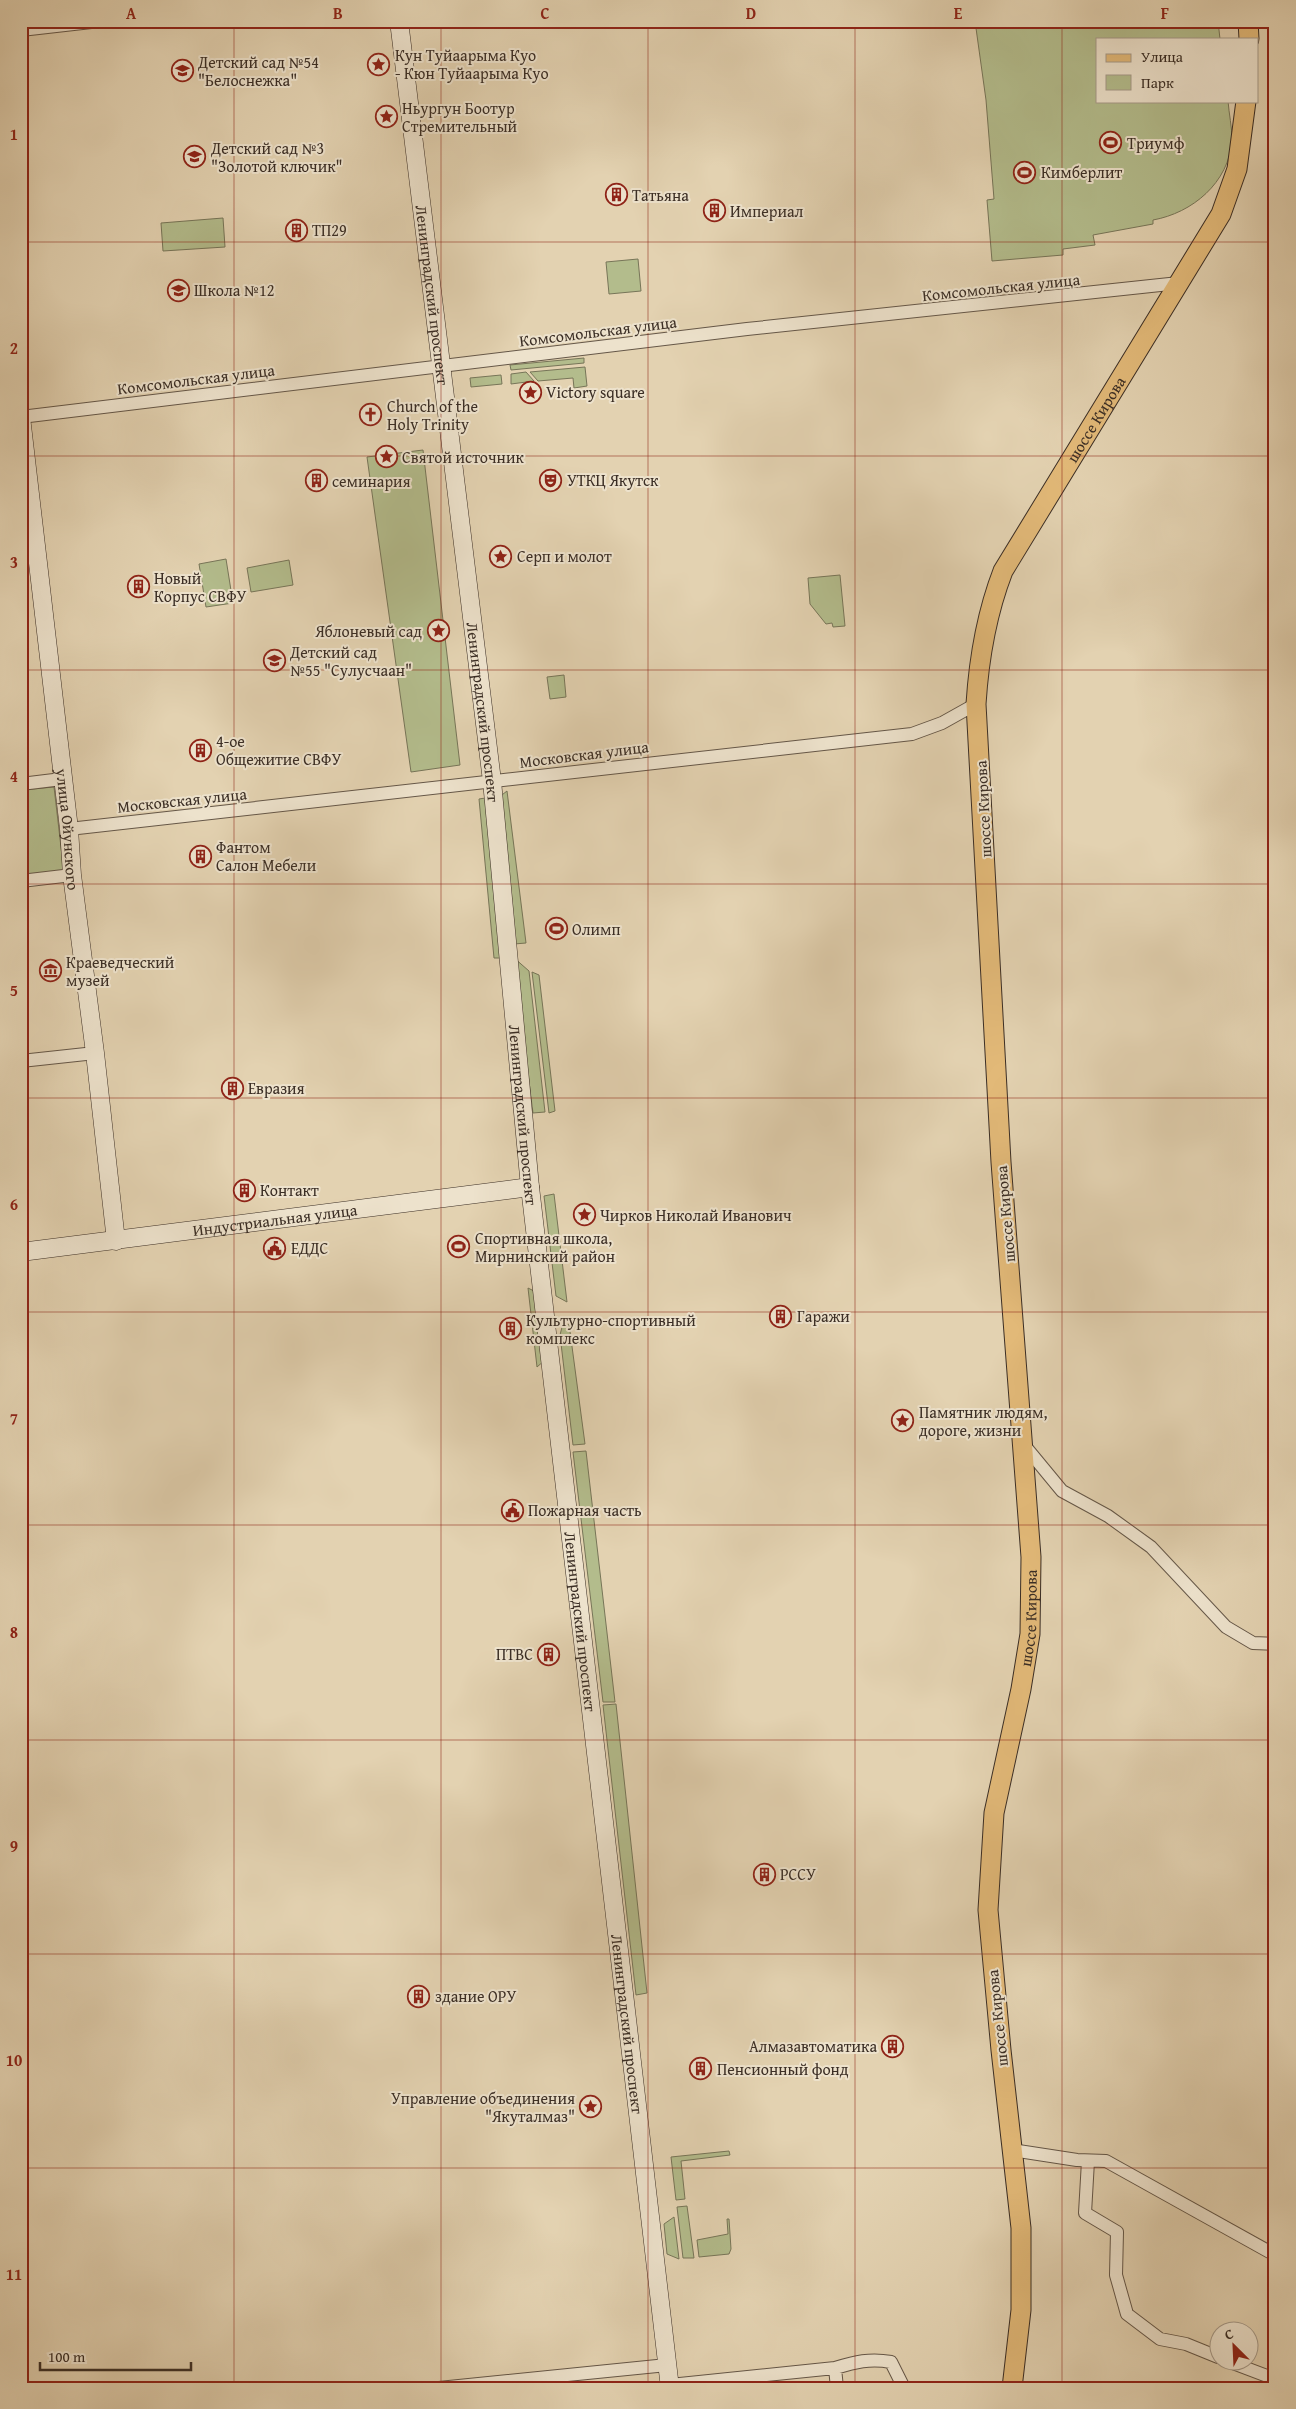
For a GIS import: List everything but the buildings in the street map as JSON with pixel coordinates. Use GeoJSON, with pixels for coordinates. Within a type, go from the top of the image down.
{"type":"FeatureCollection","features":[{"type":"Feature","properties":{"kind":"main road","name":"Ленинградский проспект"},"geometry":{"type":"LineString","coordinates":[[399,21],[492,782],[530,1187],[670,2386]]}},
{"type":"Feature","properties":{"kind":"main road"},"geometry":{"type":"LineString","coordinates":[[1248,21],[1249,38]]}},
{"type":"Feature","properties":{"kind":"main road","name":"шоссе Кирова"},"geometry":{"type":"LineString","coordinates":[[1012,2388],[1021,2310],[1021,2228],[988,1910],[994,1813],[1021,1689],[1031,1618],[1032,1556],[1001,1162],[976,704],[982,642],[991,606],[1003,571],[1212,231],[1232,186],[1241,145],[1246,102]]}},
{"type":"Feature","properties":{"kind":"main road","name":"улица Ойунского"},"geometry":{"type":"LineString","coordinates":[[21,417],[69,828],[72,875],[95,1053],[116,1241]]}},
{"type":"Feature","properties":{"kind":"main road","name":"Индустриальная улица"},"geometry":{"type":"LineString","coordinates":[[21,1252],[530,1187]]}},
{"type":"Feature","properties":{"kind":"street"},"geometry":{"type":"LineString","coordinates":[[21,30],[100,21]]}},
{"type":"Feature","properties":{"kind":"street","name":"Комсомольская улица"},"geometry":{"type":"LineString","coordinates":[[21,417],[671,340],[747,329],[1179,283]]}},
{"type":"Feature","properties":{"kind":"street","name":"Московская улица"},"geometry":{"type":"LineString","coordinates":[[69,828],[912,734],[942,724],[976,704]]}},
{"type":"Feature","properties":{"kind":"street"},"geometry":{"type":"LineString","coordinates":[[21,784],[62,779]]}},
{"type":"Feature","properties":{"kind":"street"},"geometry":{"type":"LineString","coordinates":[[21,881],[72,875]]}},
{"type":"Feature","properties":{"kind":"street"},"geometry":{"type":"LineString","coordinates":[[21,1061],[95,1053]]}},
{"type":"Feature","properties":{"kind":"street"},"geometry":{"type":"LineString","coordinates":[[1024,1445],[1062,1491],[1108,1516],[1151,1547],[1226,1627],[1253,1643],[1275,1644]]}},
{"type":"Feature","properties":{"kind":"street"},"geometry":{"type":"LineString","coordinates":[[1012,2150],[1088,2161],[1106,2161],[1275,2255]]}},
{"type":"Feature","properties":{"kind":"street"},"geometry":{"type":"LineString","coordinates":[[1088,2161],[1085,2214],[1117,2232],[1116,2275],[1127,2314],[1160,2339],[1186,2344],[1208,2353]]}},
{"type":"Feature","properties":{"kind":"street"},"geometry":{"type":"LineString","coordinates":[[670,2386],[757,2382],[876,2359],[891,2362],[904,2388]]}},
{"type":"Feature","properties":{"kind":"street"},"geometry":{"type":"LineString","coordinates":[[439,2388],[667,2365]]}},
{"type":"Feature","properties":{"kind":"street"},"geometry":{"type":"LineString","coordinates":[[835,2368],[837,2388]]}},
{"type":"Feature","properties":{"kind":"street"},"geometry":{"type":"LineString","coordinates":[[1256,2372],[1275,2379]]}},
{"type":"Feature","properties":{"kind":"green space","name":"Триумф"},"geometry":{"type":"Polygon","coordinates":[[[975,21],[1218,21],[1220,38],[1096,38],[1096,102],[1228,102],[1232,140],[1224,170],[1216,182],[1206,194],[1181,211],[1153,220],[1153,224],[1093,235],[1095,245],[1063,249],[1063,255],[992,261],[987,200],[994,199],[986,100],[975,21]]]}},
{"type":"Feature","properties":{"kind":"green space"},"geometry":{"type":"Polygon","coordinates":[[[223,218],[225,247],[163,251],[161,223],[223,218]]]}},
{"type":"Feature","properties":{"kind":"green space"},"geometry":{"type":"Polygon","coordinates":[[[638,259],[641,291],[609,294],[606,262],[638,259]]]}},
{"type":"Feature","properties":{"kind":"green space"},"geometry":{"type":"Polygon","coordinates":[[[584,358],[584,363],[511,370],[510,365],[584,358]]]}},
{"type":"Feature","properties":{"kind":"green space"},"geometry":{"type":"Polygon","coordinates":[[[585,367],[587,386],[574,388],[573,378],[538,381],[530,372],[585,367]]]}},
{"type":"Feature","properties":{"kind":"green space"},"geometry":{"type":"Polygon","coordinates":[[[526,372],[534,381],[511,384],[511,374],[526,372]]]}},
{"type":"Feature","properties":{"kind":"green space"},"geometry":{"type":"Polygon","coordinates":[[[501,375],[502,384],[471,387],[470,378],[501,375]]]}},
{"type":"Feature","properties":{"kind":"green space"},"geometry":{"type":"Polygon","coordinates":[[[423,450],[460,765],[411,772],[367,457],[423,450]]]}},
{"type":"Feature","properties":{"kind":"green space"},"geometry":{"type":"Polygon","coordinates":[[[226,559],[233,603],[206,607],[199,564],[226,559]]]}},
{"type":"Feature","properties":{"kind":"green space"},"geometry":{"type":"Polygon","coordinates":[[[289,560],[293,585],[251,592],[247,568],[289,560]]]}},
{"type":"Feature","properties":{"kind":"green space"},"geometry":{"type":"Polygon","coordinates":[[[840,575],[845,626],[833,627],[832,623],[826,624],[810,604],[808,578],[840,575]]]}},
{"type":"Feature","properties":{"kind":"green space"},"geometry":{"type":"Polygon","coordinates":[[[564,675],[566,697],[550,699],[547,677],[564,675]]]}},
{"type":"Feature","properties":{"kind":"green space"},"geometry":{"type":"Polygon","coordinates":[[[54,787],[64,873],[21,878],[21,790],[54,787]]]}},
{"type":"Feature","properties":{"kind":"green space"},"geometry":{"type":"Polygon","coordinates":[[[507,791],[526,943],[514,944],[498,798],[507,791]]]}},
{"type":"Feature","properties":{"kind":"green space"},"geometry":{"type":"Polygon","coordinates":[[[485,798],[501,958],[494,958],[479,799],[485,798]]]}},
{"type":"Feature","properties":{"kind":"green space"},"geometry":{"type":"Polygon","coordinates":[[[513,957],[529,971],[545,1112],[533,1113],[513,957]]]}},
{"type":"Feature","properties":{"kind":"green space"},"geometry":{"type":"Polygon","coordinates":[[[532,972],[539,975],[555,1111],[549,1113],[532,972]]]}},
{"type":"Feature","properties":{"kind":"green space"},"geometry":{"type":"Polygon","coordinates":[[[554,1194],[567,1302],[556,1296],[544,1196],[554,1194]]]}},
{"type":"Feature","properties":{"kind":"green space"},"geometry":{"type":"Polygon","coordinates":[[[528,1288],[538,1293],[545,1360],[537,1367],[528,1288]]]}},
{"type":"Feature","properties":{"kind":"green space"},"geometry":{"type":"Polygon","coordinates":[[[569,1324],[585,1444],[573,1445],[560,1335],[562,1327],[569,1324]]]}},
{"type":"Feature","properties":{"kind":"green space"},"geometry":{"type":"Polygon","coordinates":[[[586,1451],[615,1702],[603,1702],[573,1452],[586,1451]]]}},
{"type":"Feature","properties":{"kind":"green space"},"geometry":{"type":"Polygon","coordinates":[[[616,1704],[647,1993],[636,1995],[603,1705],[616,1704]]]}},
{"type":"Feature","properties":{"kind":"green space"},"geometry":{"type":"Polygon","coordinates":[[[729,2151],[730,2155],[681,2161],[685,2199],[676,2200],[671,2157],[729,2151]]]}},
{"type":"Feature","properties":{"kind":"green space"},"geometry":{"type":"Polygon","coordinates":[[[687,2206],[694,2258],[683,2258],[677,2207],[687,2206]]]}},
{"type":"Feature","properties":{"kind":"green space"},"geometry":{"type":"Polygon","coordinates":[[[674,2217],[679,2259],[667,2254],[664,2224],[674,2217]]]}},
{"type":"Feature","properties":{"kind":"green space"},"geometry":{"type":"Polygon","coordinates":[[[727,2219],[729,2219],[731,2249],[729,2254],[699,2257],[697,2240],[728,2234],[727,2219]]]}},
{"type":"Feature","properties":{"kind":"place","name":"Кун Туйаарыма Куо - Кюн Туйаарыма Куо"},"geometry":{"type":"Point","coordinates":[379,64]}},
{"type":"Feature","properties":{"kind":"place","name":"Детский сад №54 \"Белоснежка\""},"geometry":{"type":"Point","coordinates":[182,71]}},
{"type":"Feature","properties":{"kind":"place","name":"Ньургун Боотур Стремительный"},"geometry":{"type":"Point","coordinates":[386,117]}},
{"type":"Feature","properties":{"kind":"place","name":"Триумф"},"geometry":{"type":"Point","coordinates":[1111,143]}},
{"type":"Feature","properties":{"kind":"place","name":"Детский сад №3 \"Золотой ключик\""},"geometry":{"type":"Point","coordinates":[195,157]}},
{"type":"Feature","properties":{"kind":"place","name":"Кимберлит"},"geometry":{"type":"Point","coordinates":[1025,172]}},
{"type":"Feature","properties":{"kind":"place","name":"Татьяна"},"geometry":{"type":"Point","coordinates":[616,195]}},
{"type":"Feature","properties":{"kind":"place","name":"Империал"},"geometry":{"type":"Point","coordinates":[714,211]}},
{"type":"Feature","properties":{"kind":"place","name":"ТП29"},"geometry":{"type":"Point","coordinates":[296,230]}},
{"type":"Feature","properties":{"kind":"place","name":"Школа №12"},"geometry":{"type":"Point","coordinates":[178,290]}},
{"type":"Feature","properties":{"kind":"place","name":"Victory square"},"geometry":{"type":"Point","coordinates":[530,392]}},
{"type":"Feature","properties":{"kind":"place","name":"Church of the Holy Trinity"},"geometry":{"type":"Point","coordinates":[371,415]}},
{"type":"Feature","properties":{"kind":"place","name":"Святой источник"},"geometry":{"type":"Point","coordinates":[386,457]}},
{"type":"Feature","properties":{"kind":"place","name":"УТКЦ Якутск"},"geometry":{"type":"Point","coordinates":[551,480]}},
{"type":"Feature","properties":{"kind":"place","name":"семинария"},"geometry":{"type":"Point","coordinates":[316,481]}},
{"type":"Feature","properties":{"kind":"place","name":"Серп и молот"},"geometry":{"type":"Point","coordinates":[501,556]}},
{"type":"Feature","properties":{"kind":"place","name":"Новый Корпус СВФУ"},"geometry":{"type":"Point","coordinates":[138,587]}},
{"type":"Feature","properties":{"kind":"place","name":"Яблоневый сад"},"geometry":{"type":"Point","coordinates":[438,631]}},
{"type":"Feature","properties":{"kind":"place","name":"Детский сад №55 \"Сулусчаан\""},"geometry":{"type":"Point","coordinates":[274,661]}},
{"type":"Feature","properties":{"kind":"place","name":"4-ое Общежитие СВФУ"},"geometry":{"type":"Point","coordinates":[200,750]}},
{"type":"Feature","properties":{"kind":"place","name":"Фантом Салон Мебели"},"geometry":{"type":"Point","coordinates":[200,856]}},
{"type":"Feature","properties":{"kind":"place","name":"Олимп"},"geometry":{"type":"Point","coordinates":[556,929]}},
{"type":"Feature","properties":{"kind":"place","name":"Краеведческий музей"},"geometry":{"type":"Point","coordinates":[50,971]}},
{"type":"Feature","properties":{"kind":"place","name":"Евразия"},"geometry":{"type":"Point","coordinates":[232,1088]}},
{"type":"Feature","properties":{"kind":"place","name":"Контакт"},"geometry":{"type":"Point","coordinates":[244,1190]}},
{"type":"Feature","properties":{"kind":"place","name":"Чирков Николай Иванович"},"geometry":{"type":"Point","coordinates":[584,1215]}},
{"type":"Feature","properties":{"kind":"place","name":"Спортивная школа, Мирнинский район"},"geometry":{"type":"Point","coordinates":[459,1247]}},
{"type":"Feature","properties":{"kind":"place","name":"ЕДДС"},"geometry":{"type":"Point","coordinates":[275,1248]}},
{"type":"Feature","properties":{"kind":"place","name":"Гаражи"},"geometry":{"type":"Point","coordinates":[781,1316]}},
{"type":"Feature","properties":{"kind":"place","name":"Культурно-спортивный комплекс"},"geometry":{"type":"Point","coordinates":[510,1329]}},
{"type":"Feature","properties":{"kind":"place","name":"Памятник людям, дороге, жизни"},"geometry":{"type":"Point","coordinates":[903,1421]}},
{"type":"Feature","properties":{"kind":"place","name":"Пожарная часть"},"geometry":{"type":"Point","coordinates":[512,1510]}},
{"type":"Feature","properties":{"kind":"place","name":"ПТВС"},"geometry":{"type":"Point","coordinates":[549,1654]}},
{"type":"Feature","properties":{"kind":"place","name":"РССУ"},"geometry":{"type":"Point","coordinates":[764,1874]}},
{"type":"Feature","properties":{"kind":"place","name":"здание ОРУ"},"geometry":{"type":"Point","coordinates":[419,1996]}},
{"type":"Feature","properties":{"kind":"place","name":"Алмазавтоматика"},"geometry":{"type":"Point","coordinates":[893,2046]}},
{"type":"Feature","properties":{"kind":"place","name":"Пенсионный фонд"},"geometry":{"type":"Point","coordinates":[701,2069]}},
{"type":"Feature","properties":{"kind":"place","name":"Управление объединения \"Якуталмаз\""},"geometry":{"type":"Point","coordinates":[591,2107]}}]}
